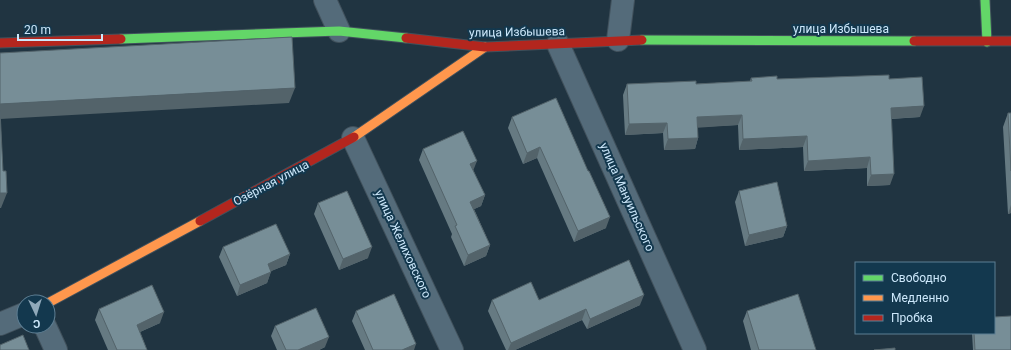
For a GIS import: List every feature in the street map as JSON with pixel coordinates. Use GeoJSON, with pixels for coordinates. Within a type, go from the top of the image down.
{"type":"FeatureCollection","features":[{"type":"Feature","properties":{"kind":"street"},"geometry":{"type":"LineString","coordinates":[[325,0],[339,31]]}},
{"type":"Feature","properties":{"kind":"street"},"geometry":{"type":"LineString","coordinates":[[618,40],[623,0]]}},
{"type":"Feature","properties":{"kind":"street"},"geometry":{"type":"LineString","coordinates":[[985,0],[987,42]]}},
{"type":"Feature","properties":{"kind":"street","name":"улица Избышева"},"geometry":{"type":"LineString","coordinates":[[0,43],[339,31],[484,47],[618,40],[1011,41]]}},
{"type":"Feature","properties":{"kind":"street","name":"улица Мануильского"},"geometry":{"type":"LineString","coordinates":[[558,44],[695,350]]}},
{"type":"Feature","properties":{"kind":"street","name":"Озёрная улица"},"geometry":{"type":"LineString","coordinates":[[56,299],[353,138],[484,47]]}},
{"type":"Feature","properties":{"kind":"street","name":"улица Желиховского"},"geometry":{"type":"LineString","coordinates":[[353,138],[452,350]]}},
{"type":"Feature","properties":{"kind":"street"},"geometry":{"type":"LineString","coordinates":[[0,324],[16,317]]}},
{"type":"Feature","properties":{"kind":"street"},"geometry":{"type":"LineString","coordinates":[[48,334],[56,350]]}},
{"type":"Feature","properties":{"kind":"building"},"geometry":{"type":"Polygon","coordinates":[[[292,37],[295,88],[0,104],[0,53],[292,37]]]}},
{"type":"Feature","properties":{"kind":"building"},"geometry":{"type":"Polygon","coordinates":[[[889,75],[889,79],[922,77],[924,106],[891,108],[894,174],[871,175],[870,157],[808,161],[807,136],[743,139],[742,115],[697,117],[698,138],[668,139],[667,123],[629,124],[627,84],[696,81],[696,84],[752,81],[751,78],[777,76],[777,79],[889,75]]]}},
{"type":"Feature","properties":{"kind":"building"},"geometry":{"type":"Polygon","coordinates":[[[556,98],[610,217],[578,231],[540,147],[527,153],[512,117],[556,98]]]}},
{"type":"Feature","properties":{"kind":"building"},"geometry":{"type":"Polygon","coordinates":[[[0,110],[3,171],[6,171],[7,193],[0,193],[0,110]]]}},
{"type":"Feature","properties":{"kind":"building"},"geometry":{"type":"Polygon","coordinates":[[[1008,113],[1011,113],[1011,171],[1008,113]]]}},
{"type":"Feature","properties":{"kind":"building"},"geometry":{"type":"Polygon","coordinates":[[[463,131],[477,161],[470,164],[485,195],[470,202],[490,245],[468,255],[455,226],[457,225],[423,149],[463,131]]]}},
{"type":"Feature","properties":{"kind":"building"},"geometry":{"type":"Polygon","coordinates":[[[777,182],[787,226],[749,235],[739,191],[777,182]]]}},
{"type":"Feature","properties":{"kind":"building"},"geometry":{"type":"Polygon","coordinates":[[[347,191],[372,247],[343,259],[318,203],[347,191]]]}},
{"type":"Feature","properties":{"kind":"building"},"geometry":{"type":"Polygon","coordinates":[[[276,224],[290,254],[268,264],[271,272],[240,285],[223,247],[276,224]]]}},
{"type":"Feature","properties":{"kind":"building"},"geometry":{"type":"Polygon","coordinates":[[[629,260],[644,295],[590,319],[586,309],[511,343],[492,300],[531,282],[539,300],[629,260]]]}},
{"type":"Feature","properties":{"kind":"building"},"geometry":{"type":"Polygon","coordinates":[[[152,285],[164,312],[137,325],[147,350],[117,350],[99,309],[152,285]]]}},
{"type":"Feature","properties":{"kind":"building"},"geometry":{"type":"Polygon","coordinates":[[[394,294],[416,344],[402,350],[373,350],[356,311],[394,294]]]}},
{"type":"Feature","properties":{"kind":"building"},"geometry":{"type":"Polygon","coordinates":[[[798,294],[816,350],[759,350],[747,311],[798,294]]]}},
{"type":"Feature","properties":{"kind":"building"},"geometry":{"type":"Polygon","coordinates":[[[316,308],[329,337],[298,350],[286,350],[275,326],[316,308]]]}},
{"type":"Feature","properties":{"kind":"building"},"geometry":{"type":"Polygon","coordinates":[[[1011,316],[1011,350],[975,350],[974,334],[995,334],[995,317],[1011,316]]]}},
{"type":"Feature","properties":{"kind":"building"},"geometry":{"type":"Polygon","coordinates":[[[23,335],[29,350],[0,350],[0,345],[23,335]]]}},
{"type":"Feature","properties":{"kind":"building"},"geometry":{"type":"Polygon","coordinates":[[[895,348],[895,350],[874,350],[895,348]]]}},
{"type":"Feature","properties":{"kind":"traffic: fast"},"geometry":{"type":"LineString","coordinates":[[985,0],[987,42]]}},
{"type":"Feature","properties":{"kind":"traffic: fast"},"geometry":{"type":"LineString","coordinates":[[121,39],[339,31],[406,38]]}},
{"type":"Feature","properties":{"kind":"traffic: fast"},"geometry":{"type":"LineString","coordinates":[[642,40],[914,41]]}},
{"type":"Feature","properties":{"kind":"traffic: slow"},"geometry":{"type":"LineString","coordinates":[[354,137],[485,47]]}},
{"type":"Feature","properties":{"kind":"traffic: slow"},"geometry":{"type":"LineString","coordinates":[[56,299],[200,221]]}},
{"type":"Feature","properties":{"kind":"traffic: jam"},"geometry":{"type":"LineString","coordinates":[[406,38],[485,47],[642,40]]}},
{"type":"Feature","properties":{"kind":"traffic: jam"},"geometry":{"type":"LineString","coordinates":[[0,43],[121,39]]}},
{"type":"Feature","properties":{"kind":"traffic: jam"},"geometry":{"type":"LineString","coordinates":[[914,41],[1011,41]]}},
{"type":"Feature","properties":{"kind":"traffic: jam"},"geometry":{"type":"LineString","coordinates":[[200,221],[354,137]]}}]}
